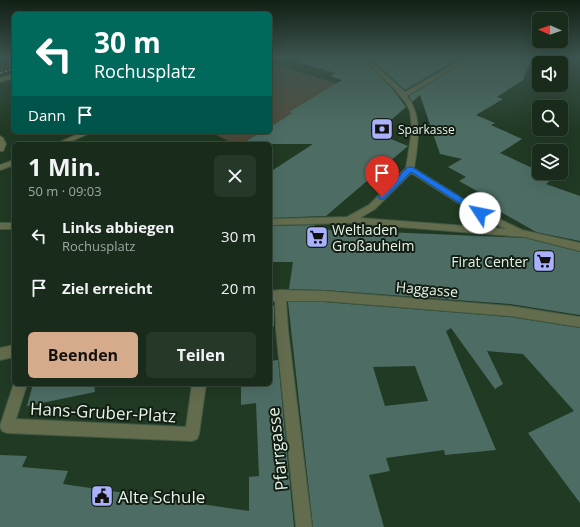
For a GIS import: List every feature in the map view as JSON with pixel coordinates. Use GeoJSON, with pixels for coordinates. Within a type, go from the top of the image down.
{"type":"FeatureCollection","features":[{"type":"Feature","properties":{"kind":"street"},"geometry":{"type":"LineString","coordinates":[[349,220],[372,207],[410,169],[415,122],[409,103],[404,95],[390,82]]}},
{"type":"Feature","properties":{"kind":"street"},"geometry":{"type":"LineString","coordinates":[[404,95],[427,82]]}},
{"type":"Feature","properties":{"kind":"street"},"geometry":{"type":"LineString","coordinates":[[64,142],[84,134]]}},
{"type":"Feature","properties":{"kind":"street"},"geometry":{"type":"LineString","coordinates":[[0,138],[2,144],[0,149]]}},
{"type":"Feature","properties":{"kind":"street"},"geometry":{"type":"LineString","coordinates":[[0,168],[12,163]]}},
{"type":"Feature","properties":{"kind":"street"},"geometry":{"type":"LineString","coordinates":[[410,169],[480,213],[524,234]]}},
{"type":"Feature","properties":{"kind":"street"},"geometry":{"type":"LineString","coordinates":[[272,222],[349,220],[524,234],[580,247]]}},
{"type":"Feature","properties":{"kind":"street"},"geometry":{"type":"LineString","coordinates":[[0,226],[12,226]]}},
{"type":"Feature","properties":{"kind":"street","name":"Haggasse"},"geometry":{"type":"LineString","coordinates":[[275,296],[324,296],[510,311],[580,322]]}},
{"type":"Feature","properties":{"kind":"street","name":"Pfarrgasse"},"geometry":{"type":"LineString","coordinates":[[275,296],[282,330],[304,527]]}},
{"type":"Feature","properties":{"kind":"street"},"geometry":{"type":"LineString","coordinates":[[0,354],[12,351]]}},
{"type":"Feature","properties":{"kind":"street","name":"Hans-Gruber-Platz"},"geometry":{"type":"LineString","coordinates":[[19,386],[7,426],[192,434],[199,386]]}},
{"type":"Feature","properties":{"kind":"shaded area"},"geometry":{"type":"Polygon","coordinates":[[[272,82],[330,82],[338,84],[290,112],[292,113],[272,126],[272,82]]]}},
{"type":"Feature","properties":{"kind":"shaded area"},"geometry":{"type":"Polygon","coordinates":[[[214,134],[258,134],[246,141],[241,142],[231,142],[214,134]]]}},
{"type":"Feature","properties":{"kind":"building"},"geometry":{"type":"Polygon","coordinates":[[[339,82],[385,82],[406,107],[376,133],[408,146],[326,216],[272,218],[272,171],[313,144],[244,142],[258,134],[272,134],[272,126],[292,113],[289,112],[339,82]]]}},
{"type":"Feature","properties":{"kind":"building"},"geometry":{"type":"Polygon","coordinates":[[[396,82],[420,82],[405,90],[396,82]]]}},
{"type":"Feature","properties":{"kind":"building"},"geometry":{"type":"Polygon","coordinates":[[[433,82],[521,82],[497,97],[503,99],[476,115],[495,123],[491,125],[522,139],[500,153],[532,168],[532,180],[551,180],[546,184],[580,196],[580,241],[536,232],[480,200],[486,196],[459,181],[466,177],[448,167],[462,159],[440,154],[420,95],[412,102],[409,96],[433,82]]]}},
{"type":"Feature","properties":{"kind":"building"},"geometry":{"type":"Polygon","coordinates":[[[315,225],[311,229],[525,238],[580,252],[580,315],[510,304],[324,290],[289,289],[293,262],[272,262],[272,226],[315,225]]]}},
{"type":"Feature","properties":{"kind":"building"},"geometry":{"type":"Polygon","coordinates":[[[288,302],[324,302],[510,317],[580,328],[580,503],[528,433],[574,411],[523,354],[487,351],[503,384],[495,389],[451,328],[446,331],[496,450],[445,455],[444,450],[386,458],[390,471],[369,475],[384,527],[313,527],[288,302]],[[415,366],[373,367],[385,406],[428,401],[415,366]]]}},
{"type":"Feature","properties":{"kind":"building"},"geometry":{"type":"Polygon","coordinates":[[[272,306],[274,306],[274,326],[272,326],[272,306]]]}},
{"type":"Feature","properties":{"kind":"building"},"geometry":{"type":"Polygon","coordinates":[[[278,360],[294,527],[0,527],[0,455],[27,456],[22,467],[68,471],[63,484],[249,511],[249,477],[259,476],[256,403],[241,405],[241,386],[272,386],[272,361],[278,360]]]}},
{"type":"Feature","properties":{"kind":"building"},"geometry":{"type":"Polygon","coordinates":[[[32,386],[94,386],[95,392],[27,406],[32,386]]]}},
{"type":"Feature","properties":{"kind":"place","name":"Sparkasse"},"geometry":{"type":"Point","coordinates":[382,129]}},
{"type":"Feature","properties":{"kind":"place","name":"Weltladen Großauheim"},"geometry":{"type":"Point","coordinates":[317,237]}},
{"type":"Feature","properties":{"kind":"place","name":"Firat Center"},"geometry":{"type":"Point","coordinates":[544,261]}},
{"type":"Feature","properties":{"kind":"place","name":"Alte Schule"},"geometry":{"type":"Point","coordinates":[102,496]}},
{"type":"Feature","properties":{"kind":"route"},"geometry":{"type":"LineString","coordinates":[[382,197],[410,169],[480,213]]}}]}
